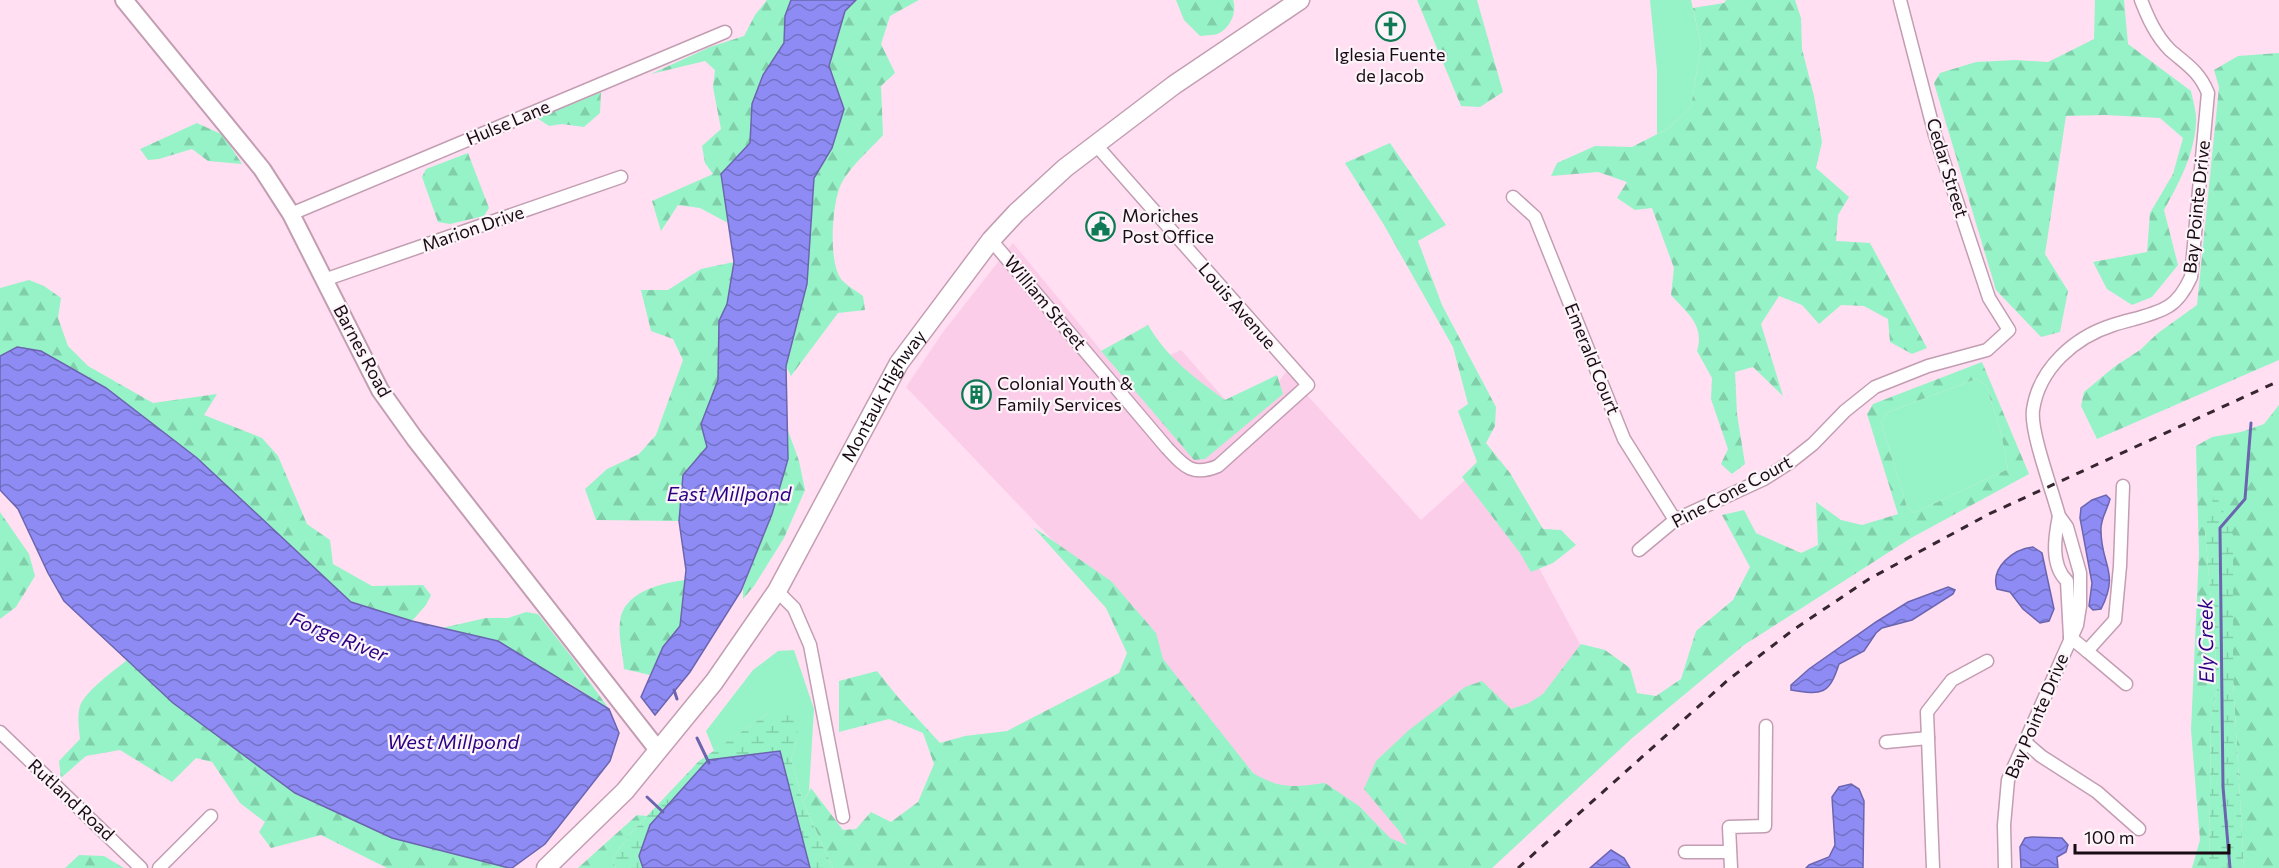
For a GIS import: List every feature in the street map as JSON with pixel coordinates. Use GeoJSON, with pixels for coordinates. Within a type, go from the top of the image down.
{"type":"FeatureCollection","features":[{"type":"Feature","properties":{"kind":"main road","name":"Montauk Highway"},"geometry":{"type":"LineString","coordinates":[[546,868],[625,791],[714,682],[777,591],[899,363],[991,240],[1016,213],[1065,168],[1174,85],[1300,0]]}},
{"type":"Feature","properties":{"kind":"street","name":"Barnes Road"},"geometry":{"type":"LineString","coordinates":[[124,0],[260,165],[291,214],[380,390],[415,439],[658,750]]}},
{"type":"Feature","properties":{"kind":"street","name":"Cedar Street"},"geometry":{"type":"LineString","coordinates":[[1900,0],[1935,135],[1974,255],[1989,298],[2009,330]]}},
{"type":"Feature","properties":{"kind":"street","name":"Bay Pointe Drive"},"geometry":{"type":"LineString","coordinates":[[2005,868],[2005,795],[2008,780],[2077,625],[2080,606],[2081,579],[2074,545],[2067,527],[2059,516],[2035,433],[2033,411],[2042,385],[2056,361],[2074,344],[2094,332],[2169,306],[2183,293],[2192,277],[2208,93],[2202,78],[2170,49],[2155,31],[2143,4]]}},
{"type":"Feature","properties":{"kind":"street","name":"Hulse Lane"},"geometry":{"type":"LineString","coordinates":[[291,214],[725,32]]}},
{"type":"Feature","properties":{"kind":"street","name":"Louis Avenue"},"geometry":{"type":"LineString","coordinates":[[1096,145],[1308,386]]}},
{"type":"Feature","properties":{"kind":"street","name":"Marion Drive"},"geometry":{"type":"LineString","coordinates":[[324,280],[621,177]]}},
{"type":"Feature","properties":{"kind":"street","name":"Emerald Court"},"geometry":{"type":"LineString","coordinates":[[1513,197],[1534,217],[1624,440],[1675,519]]}},
{"type":"Feature","properties":{"kind":"street","name":"William Street"},"geometry":{"type":"LineString","coordinates":[[991,240],[1167,448],[1186,467],[1194,471],[1206,471],[1218,466],[1308,386]]}},
{"type":"Feature","properties":{"kind":"street","name":"Pine Cone Court"},"geometry":{"type":"LineString","coordinates":[[1639,550],[1675,519],[1764,479],[1789,463],[1813,444],[1845,411],[1875,387],[1928,366],[1987,350],[2009,330]]}},
{"type":"Feature","properties":{"kind":"street"},"geometry":{"type":"LineString","coordinates":[[2087,651],[2115,620],[2123,486]]}},
{"type":"Feature","properties":{"kind":"street","name":"Bay Pointe Drive"},"geometry":{"type":"LineString","coordinates":[[2059,516],[2055,536],[2062,544],[2068,575],[2070,637]]}},
{"type":"Feature","properties":{"kind":"street"},"geometry":{"type":"LineString","coordinates":[[2067,581],[2081,579]]}},
{"type":"Feature","properties":{"kind":"street"},"geometry":{"type":"LineString","coordinates":[[777,591],[794,608],[810,645],[843,817]]}},
{"type":"Feature","properties":{"kind":"street"},"geometry":{"type":"LineString","coordinates":[[2070,637],[2126,684]]}},
{"type":"Feature","properties":{"kind":"street"},"geometry":{"type":"LineString","coordinates":[[1933,868],[1927,712],[1952,680],[1987,661]]}},
{"type":"Feature","properties":{"kind":"street"},"geometry":{"type":"LineString","coordinates":[[1731,868],[1729,827],[1765,826],[1766,726]]}},
{"type":"Feature","properties":{"kind":"street","name":"Rutland Road"},"geometry":{"type":"LineString","coordinates":[[0,732],[141,868]]}},
{"type":"Feature","properties":{"kind":"street"},"geometry":{"type":"LineString","coordinates":[[1886,742],[1928,738]]}},
{"type":"Feature","properties":{"kind":"street"},"geometry":{"type":"LineString","coordinates":[[2025,742],[2041,756],[2097,792],[2139,829]]}},
{"type":"Feature","properties":{"kind":"street"},"geometry":{"type":"LineString","coordinates":[[159,868],[211,816]]}},
{"type":"Feature","properties":{"kind":"street"},"geometry":{"type":"LineString","coordinates":[[1685,852],[1730,852]]}},
{"type":"Feature","properties":{"kind":"shaded area"},"geometry":{"type":"Polygon","coordinates":[[[1013,243],[1123,377],[1181,350],[1247,424],[1286,372],[1421,520],[1483,464],[1631,739],[1492,868],[1328,868],[1080,569],[906,387],[943,332],[1013,243]]]}},
{"type":"Feature","properties":{"kind":"green space"},"geometry":{"type":"Polygon","coordinates":[[[767,0],[791,0],[785,16],[784,43],[763,75],[752,104],[750,143],[721,174],[728,223],[700,208],[678,205],[661,231],[652,201],[713,174],[705,163],[702,146],[721,129],[713,87],[715,70],[705,61],[651,74],[710,47],[744,36],[755,15],[767,0]]]}},
{"type":"Feature","properties":{"kind":"green space"},"geometry":{"type":"Polygon","coordinates":[[[856,0],[919,0],[890,16],[881,44],[895,73],[881,86],[883,135],[845,177],[835,204],[833,246],[837,271],[843,281],[863,296],[865,310],[838,313],[791,376],[786,366],[807,284],[814,178],[832,148],[843,109],[829,66],[845,11],[856,0]]]}},
{"type":"Feature","properties":{"kind":"green space"},"geometry":{"type":"Polygon","coordinates":[[[1176,0],[1233,0],[1234,13],[1228,26],[1221,32],[1200,36],[1184,20],[1176,0]]]}},
{"type":"Feature","properties":{"kind":"green space"},"geometry":{"type":"Polygon","coordinates":[[[1417,0],[1477,0],[1503,92],[1480,107],[1461,106],[1417,0]]]}},
{"type":"Feature","properties":{"kind":"green space"},"geometry":{"type":"Polygon","coordinates":[[[1650,0],[1691,0],[1701,45],[1691,107],[1669,128],[1657,134],[1657,71],[1650,0]]]}},
{"type":"Feature","properties":{"kind":"green space"},"geometry":{"type":"Polygon","coordinates":[[[1726,0],[1795,0],[1801,18],[1802,49],[1814,96],[1822,142],[1816,168],[1849,197],[1838,215],[1836,241],[1870,243],[1927,348],[1912,354],[1890,342],[1888,319],[1864,306],[1841,305],[1819,324],[1802,305],[1779,296],[1761,324],[1783,396],[1753,367],[1735,372],[1737,414],[1745,464],[1732,474],[1721,464],[1728,449],[1711,399],[1712,378],[1697,351],[1699,334],[1697,327],[1671,295],[1674,268],[1652,208],[1635,210],[1617,198],[1627,182],[1598,172],[1551,176],[1557,163],[1595,146],[1632,147],[1669,128],[1691,107],[1701,45],[1693,8],[1724,3],[1726,0]]]}},
{"type":"Feature","properties":{"kind":"green space"},"geometry":{"type":"Polygon","coordinates":[[[2095,0],[2124,0],[2128,44],[2191,91],[2196,119],[2195,135],[2180,179],[2164,210],[2178,265],[2152,297],[2132,305],[2107,289],[2093,262],[2147,252],[2150,213],[2173,174],[2183,138],[2160,118],[2105,115],[2066,116],[2045,254],[2068,291],[2060,332],[2041,337],[1996,290],[1934,83],[1940,73],[1976,62],[2016,60],[2048,62],[2094,39],[2095,0]]]}},
{"type":"Feature","properties":{"kind":"green space"},"geometry":{"type":"Polygon","coordinates":[[[2279,53],[2279,360],[2097,439],[2081,406],[2084,392],[2197,305],[2219,87],[2214,70],[2238,56],[2279,53]]]}},
{"type":"Feature","properties":{"kind":"green space"},"geometry":{"type":"Polygon","coordinates":[[[601,92],[600,113],[584,127],[562,124],[549,126],[537,118],[601,92]]]}},
{"type":"Feature","properties":{"kind":"green space"},"geometry":{"type":"Polygon","coordinates":[[[197,123],[223,135],[242,164],[208,161],[192,149],[148,160],[140,149],[197,123]]]}},
{"type":"Feature","properties":{"kind":"green space"},"geometry":{"type":"Polygon","coordinates":[[[1390,143],[1446,225],[1418,241],[1442,305],[1496,407],[1495,426],[1486,443],[1510,473],[1543,529],[1561,530],[1576,545],[1553,563],[1531,572],[1520,553],[1462,477],[1477,462],[1458,411],[1468,404],[1453,347],[1384,225],[1345,163],[1390,143]]]}},
{"type":"Feature","properties":{"kind":"green space"},"geometry":{"type":"Polygon","coordinates":[[[468,153],[489,208],[484,216],[450,224],[438,222],[422,177],[426,169],[468,153]]]}},
{"type":"Feature","properties":{"kind":"green space"},"geometry":{"type":"Polygon","coordinates":[[[734,262],[727,304],[719,321],[718,379],[701,424],[708,447],[683,475],[679,521],[596,520],[585,489],[607,469],[639,454],[656,435],[683,360],[673,339],[651,331],[641,290],[668,290],[701,269],[734,262]]]}},
{"type":"Feature","properties":{"kind":"green space"},"geometry":{"type":"Polygon","coordinates":[[[29,280],[44,286],[61,298],[58,318],[68,346],[88,366],[153,403],[217,394],[204,415],[262,438],[278,456],[307,524],[330,540],[333,564],[372,586],[423,585],[431,595],[426,605],[412,621],[351,602],[197,458],[106,388],[41,351],[17,347],[0,356],[0,288],[29,280]]]}},
{"type":"Feature","properties":{"kind":"green space"},"geometry":{"type":"Polygon","coordinates":[[[1148,325],[1173,357],[1225,400],[1277,375],[1283,394],[1205,459],[1194,460],[1101,351],[1148,325]]]}},
{"type":"Feature","properties":{"kind":"green space"},"geometry":{"type":"Polygon","coordinates":[[[1982,362],[2029,474],[1911,538],[1744,645],[1631,739],[1492,868],[833,868],[803,802],[811,788],[843,830],[856,829],[871,812],[891,822],[918,802],[934,764],[923,733],[889,719],[839,732],[839,681],[877,671],[940,743],[965,736],[1007,731],[1119,673],[1127,653],[1106,608],[1033,527],[1111,581],[1156,633],[1163,659],[1253,773],[1280,785],[1304,786],[1325,783],[1359,806],[1390,838],[1407,845],[1400,832],[1364,789],[1376,761],[1409,730],[1465,687],[1482,681],[1511,709],[1529,703],[1543,694],[1581,644],[1605,650],[1630,668],[1637,693],[1656,696],[1681,679],[1696,631],[1733,600],[1750,567],[1722,515],[1744,510],[1756,533],[1801,553],[1818,545],[1816,502],[1841,520],[1862,525],[1898,514],[1867,414],[1873,404],[1982,362]],[[1976,379],[1888,412],[1881,422],[1907,507],[1914,513],[2008,469],[2001,433],[1986,385],[1976,379]]]}},
{"type":"Feature","properties":{"kind":"green space"},"geometry":{"type":"Polygon","coordinates":[[[1976,379],[1986,385],[2001,433],[2008,469],[1914,513],[1907,507],[1881,422],[1888,412],[1976,379]]]}},
{"type":"Feature","properties":{"kind":"green space"},"geometry":{"type":"Polygon","coordinates":[[[2279,405],[2279,868],[2244,868],[2233,678],[2233,535],[2205,530],[2218,684],[2211,717],[2209,868],[2192,868],[2200,840],[2191,730],[2199,553],[2196,446],[2212,437],[2241,432],[2264,424],[2279,405]]]}},
{"type":"Feature","properties":{"kind":"green space"},"geometry":{"type":"Polygon","coordinates":[[[787,428],[799,461],[805,490],[784,538],[754,586],[743,599],[743,588],[772,514],[788,459],[787,428]]]}},
{"type":"Feature","properties":{"kind":"green space"},"geometry":{"type":"Polygon","coordinates":[[[2215,491],[2233,535],[2233,678],[2244,868],[2209,868],[2211,717],[2218,684],[2205,530],[2215,491]]]}},
{"type":"Feature","properties":{"kind":"green space"},"geometry":{"type":"Polygon","coordinates":[[[0,512],[29,554],[35,576],[16,607],[0,619],[0,512]]]}},
{"type":"Feature","properties":{"kind":"green space"},"geometry":{"type":"Polygon","coordinates":[[[685,580],[680,626],[663,647],[650,675],[624,669],[620,622],[627,604],[644,591],[685,580]]]}},
{"type":"Feature","properties":{"kind":"green space"},"geometry":{"type":"Polygon","coordinates":[[[526,612],[538,614],[609,709],[566,681],[442,628],[486,618],[508,618],[526,612]]]}},
{"type":"Feature","properties":{"kind":"green space"},"geometry":{"type":"Polygon","coordinates":[[[794,650],[814,709],[809,791],[803,802],[791,759],[798,738],[770,712],[714,751],[706,731],[753,670],[778,651],[794,650]]]}},
{"type":"Feature","properties":{"kind":"green space"},"geometry":{"type":"Polygon","coordinates":[[[127,660],[173,703],[295,793],[509,868],[387,868],[321,835],[271,848],[259,832],[265,822],[240,803],[212,762],[196,758],[172,782],[120,750],[86,756],[61,778],[59,761],[80,739],[78,722],[83,700],[101,681],[127,660]]]}},
{"type":"Feature","properties":{"kind":"green space"},"geometry":{"type":"Polygon","coordinates":[[[770,712],[795,713],[798,738],[791,759],[803,802],[833,868],[810,868],[780,752],[639,856],[643,868],[616,868],[612,859],[631,833],[699,761],[770,712]]]}},
{"type":"Feature","properties":{"kind":"green space"},"geometry":{"type":"Polygon","coordinates":[[[637,815],[647,816],[612,859],[616,868],[578,868],[637,815]]]}},
{"type":"Feature","properties":{"kind":"green space"},"geometry":{"type":"Polygon","coordinates":[[[79,855],[104,856],[124,868],[65,868],[79,855]]]}},
{"type":"Feature","properties":{"kind":"water","name":"East Millpond"},"geometry":{"type":"Polygon","coordinates":[[[791,0],[856,0],[845,11],[829,66],[844,109],[832,148],[814,178],[807,284],[786,366],[788,459],[772,514],[741,591],[690,672],[655,715],[641,697],[663,647],[680,626],[686,570],[679,521],[683,475],[707,447],[701,424],[718,380],[719,321],[727,304],[734,262],[721,174],[750,143],[752,104],[763,75],[784,43],[785,16],[791,0]]]}},
{"type":"Feature","properties":{"kind":"water","name":"West Millpond"},"geometry":{"type":"Polygon","coordinates":[[[17,347],[41,351],[106,388],[197,458],[351,602],[412,621],[498,641],[609,709],[619,733],[610,761],[545,844],[509,868],[392,838],[295,793],[173,703],[64,601],[18,509],[0,490],[0,356],[17,347]]]}},
{"type":"Feature","properties":{"kind":"water"},"geometry":{"type":"Polygon","coordinates":[[[2106,495],[2110,499],[2101,531],[2109,586],[2101,609],[2093,610],[2089,606],[2092,583],[2080,518],[2081,508],[2092,500],[2106,495]]]}},
{"type":"Feature","properties":{"kind":"water"},"geometry":{"type":"Polygon","coordinates":[[[2033,547],[2042,553],[2054,609],[2049,621],[2040,623],[2023,609],[2010,592],[1997,589],[1996,581],[2000,567],[2005,561],[2018,551],[2033,547]]]}},
{"type":"Feature","properties":{"kind":"water"},"geometry":{"type":"Polygon","coordinates":[[[1948,587],[1955,590],[1953,594],[1912,620],[1882,628],[1876,633],[1864,651],[1839,664],[1828,687],[1817,692],[1791,690],[1791,685],[1809,669],[1876,622],[1908,602],[1948,587]]]}},
{"type":"Feature","properties":{"kind":"water"},"geometry":{"type":"Polygon","coordinates":[[[780,751],[810,868],[643,868],[639,856],[650,825],[708,760],[780,751]]]}},
{"type":"Feature","properties":{"kind":"water"},"geometry":{"type":"Polygon","coordinates":[[[1851,784],[1859,789],[1864,801],[1863,868],[1806,868],[1829,857],[1835,845],[1832,797],[1839,787],[1851,784]]]}},
{"type":"Feature","properties":{"kind":"water"},"geometry":{"type":"Polygon","coordinates":[[[2025,838],[2062,838],[2068,845],[2066,852],[2057,857],[2058,868],[2021,868],[2020,847],[2025,838]]]}},
{"type":"Feature","properties":{"kind":"water"},"geometry":{"type":"Polygon","coordinates":[[[1611,850],[1624,858],[1630,868],[1590,868],[1611,850]]]}},
{"type":"Feature","properties":{"kind":"waterway","name":"Ely Creek"},"geometry":{"type":"LineString","coordinates":[[2230,868],[2223,787],[2220,528],[2245,499],[2251,423]]}},
{"type":"Feature","properties":{"kind":"waterway"},"geometry":{"type":"LineString","coordinates":[[674,690],[677,699]]}},
{"type":"Feature","properties":{"kind":"waterway"},"geometry":{"type":"LineString","coordinates":[[697,738],[709,763]]}},
{"type":"Feature","properties":{"kind":"waterway","name":"Forge River"},"geometry":{"type":"LineString","coordinates":[[647,797],[663,812]]}},
{"type":"Feature","properties":{"kind":"railway"},"geometry":{"type":"LineString","coordinates":[[1518,868],[1728,680],[1793,630],[1869,579],[1989,514],[2279,381]]}},
{"type":"Feature","properties":{"kind":"place","name":"Iglesia Fuente de Jacob"},"geometry":{"type":"Point","coordinates":[1390,26]}},
{"type":"Feature","properties":{"kind":"place","name":"Moriches Post Office"},"geometry":{"type":"Point","coordinates":[1101,226]}},
{"type":"Feature","properties":{"kind":"place","name":"Colonial Youth & Family Services"},"geometry":{"type":"Point","coordinates":[976,394]}}]}
